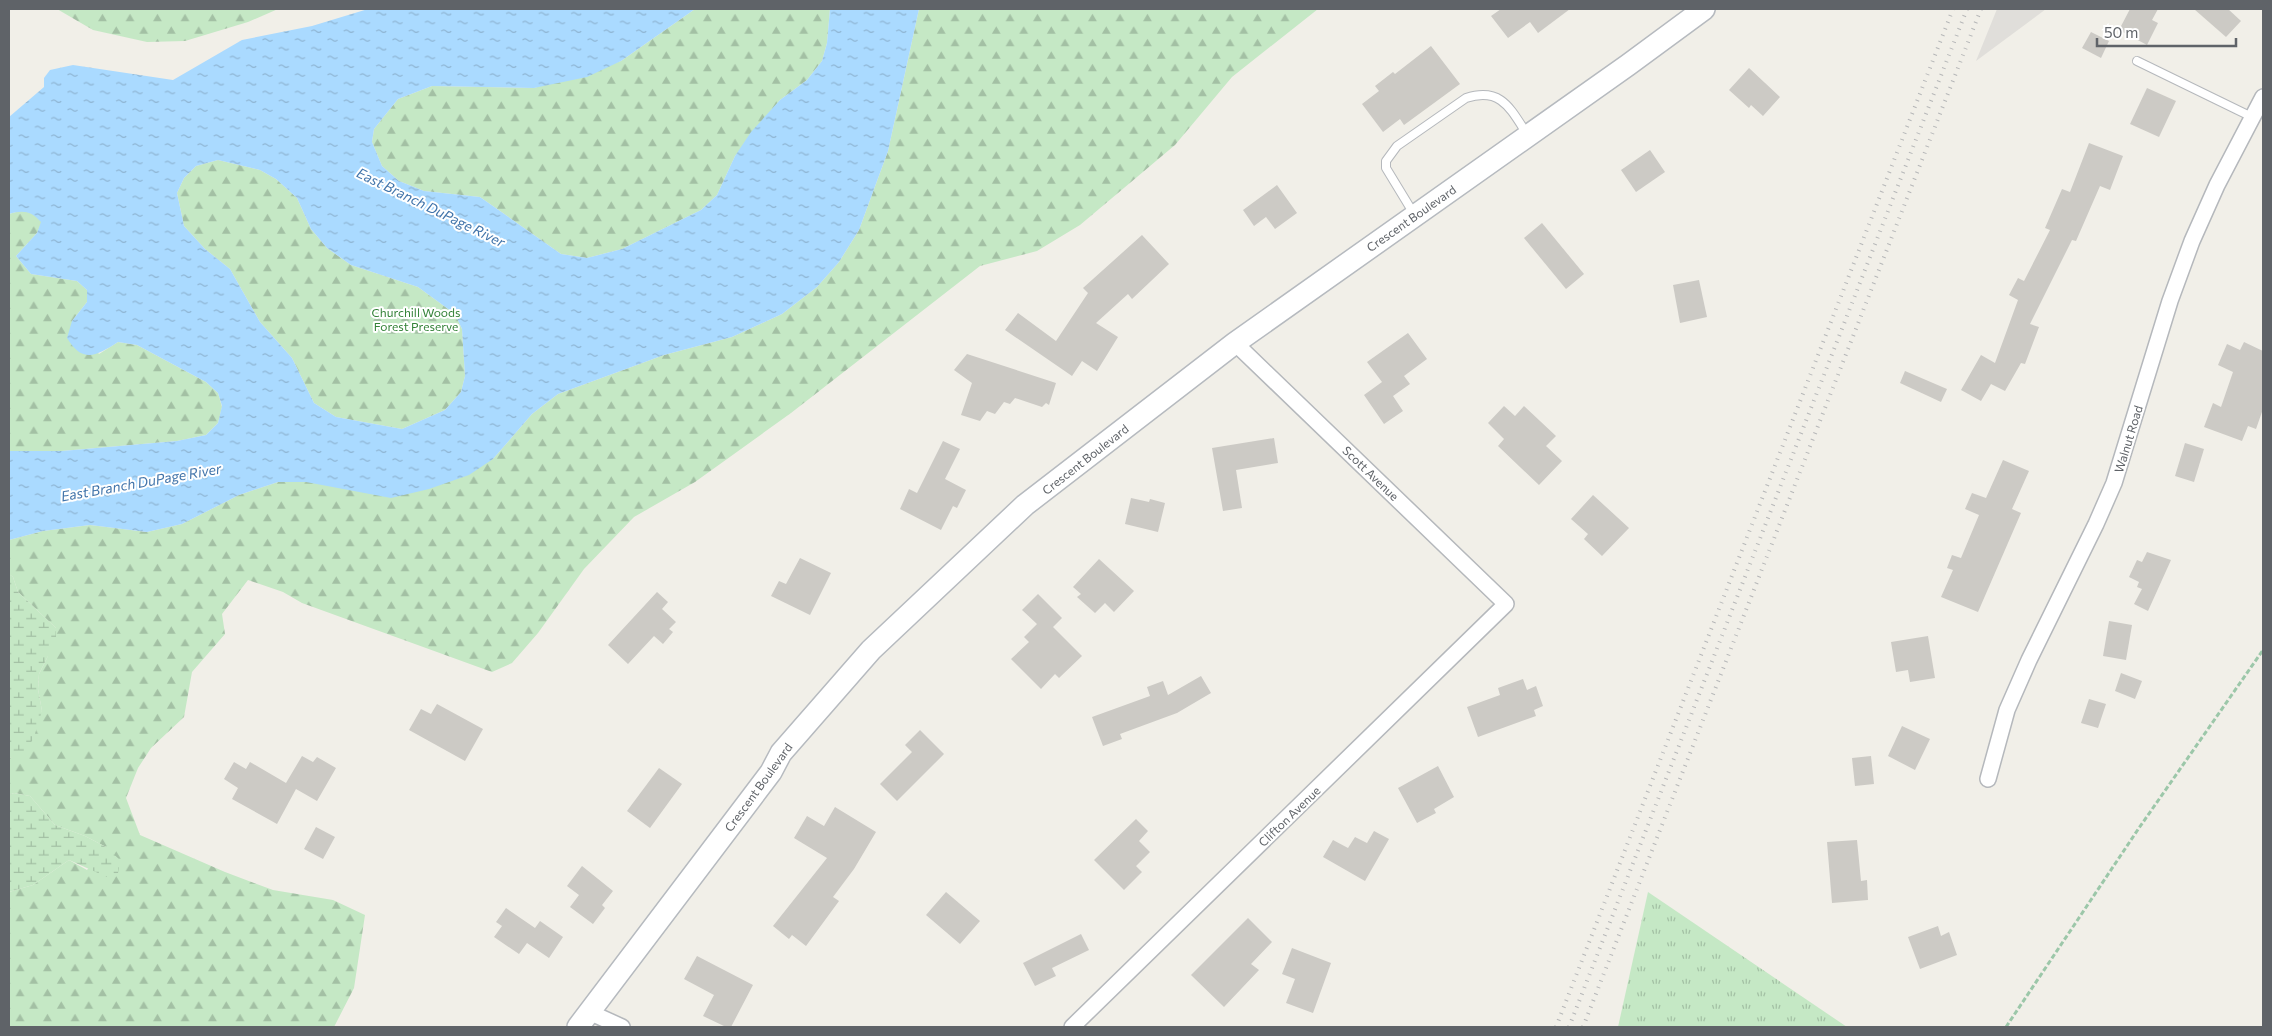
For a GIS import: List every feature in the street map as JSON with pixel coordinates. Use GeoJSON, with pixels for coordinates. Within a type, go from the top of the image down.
{"type":"FeatureCollection","features":[{"type":"Feature","properties":{"kind":"street","name":"Crescent Boulevard"},"geometry":{"type":"LineString","coordinates":[[584,1020],[771,772],[781,752],[871,650],[1026,505],[1235,343],[1704,9]]}},
{"type":"Feature","properties":{"kind":"street","name":"Walnut Road"},"geometry":{"type":"LineString","coordinates":[[1988,779],[2007,710],[2114,483],[2170,301],[2192,241],[2217,185],[2263,97]]}},
{"type":"Feature","properties":{"kind":"street","name":"Scott Avenue"},"geometry":{"type":"LineString","coordinates":[[1235,343],[1506,604]]}},
{"type":"Feature","properties":{"kind":"street","name":"Clifton Avenue"},"geometry":{"type":"LineString","coordinates":[[1072,1027],[1506,604]]}},
{"type":"Feature","properties":{"kind":"street"},"geometry":{"type":"LineString","coordinates":[[584,1020],[622,1027]]}},
{"type":"Feature","properties":{"kind":"lane"},"geometry":{"type":"LineString","coordinates":[[2137,61],[2252,117]]}},
{"type":"Feature","properties":{"kind":"lane"},"geometry":{"type":"LineString","coordinates":[[1416,215],[1386,168],[1386,161],[1397,146],[1466,98],[1485,94],[1501,100],[1509,107],[1528,136]]}},
{"type":"Feature","properties":{"kind":"path"},"geometry":{"type":"LineString","coordinates":[[2006,1027],[2139,828],[2263,650]]}},
{"type":"Feature","properties":{"kind":"shaded area"},"geometry":{"type":"Polygon","coordinates":[[[1997,9],[2046,9],[1976,61],[1997,9]]]}},
{"type":"Feature","properties":{"kind":"green space"},"geometry":{"type":"Polygon","coordinates":[[[57,9],[278,9],[248,22],[185,41],[147,42],[93,30],[57,9]]]}},
{"type":"Feature","properties":{"kind":"green space"},"geometry":{"type":"Polygon","coordinates":[[[695,9],[830,9],[827,43],[822,61],[807,80],[780,100],[735,156],[717,195],[701,210],[622,249],[587,258],[561,254],[480,197],[424,191],[399,181],[382,166],[372,142],[374,129],[398,99],[432,86],[534,88],[621,61],[695,9]]]}},
{"type":"Feature","properties":{"kind":"green space"},"geometry":{"type":"Polygon","coordinates":[[[919,9],[1318,9],[1232,77],[1175,145],[1080,225],[1037,251],[980,266],[791,413],[695,482],[634,517],[584,569],[538,633],[512,663],[492,672],[302,603],[283,592],[248,580],[222,614],[225,634],[192,672],[184,717],[151,748],[138,768],[126,798],[140,835],[225,872],[273,890],[333,900],[365,915],[354,988],[334,1027],[9,1027],[9,892],[33,885],[69,860],[87,870],[106,847],[85,836],[55,825],[30,796],[14,793],[9,795],[9,758],[11,758],[42,711],[38,689],[39,674],[47,658],[56,628],[18,592],[13,577],[9,574],[9,540],[43,531],[90,525],[147,532],[182,524],[239,495],[278,482],[306,482],[493,459],[532,414],[558,394],[664,355],[732,337],[782,314],[817,287],[839,262],[859,230],[888,151],[919,9]]]}},
{"type":"Feature","properties":{"kind":"green space","name":"Churchill Woods Forest Preserve"},"geometry":{"type":"Polygon","coordinates":[[[218,160],[260,170],[276,179],[297,198],[311,229],[327,248],[351,265],[418,287],[455,314],[462,329],[465,376],[461,392],[445,410],[402,429],[336,417],[314,403],[292,358],[260,322],[230,269],[205,249],[184,226],[177,193],[184,178],[196,166],[218,160]]]}},
{"type":"Feature","properties":{"kind":"green space"},"geometry":{"type":"Polygon","coordinates":[[[23,210],[35,215],[42,222],[37,233],[16,256],[31,274],[77,281],[87,290],[87,302],[72,321],[99,354],[118,342],[137,345],[206,382],[218,393],[222,407],[218,423],[206,435],[177,441],[62,451],[9,451],[9,214],[23,210]]]}},
{"type":"Feature","properties":{"kind":"green space"},"geometry":{"type":"Polygon","coordinates":[[[9,574],[13,577],[18,592],[56,628],[56,640],[39,674],[38,689],[42,711],[34,737],[27,750],[11,758],[9,757],[9,574]]]}},
{"type":"Feature","properties":{"kind":"green space"},"geometry":{"type":"Polygon","coordinates":[[[14,793],[30,796],[55,825],[85,836],[106,847],[120,860],[118,873],[107,877],[69,860],[33,885],[9,892],[9,795],[14,793]]]}},
{"type":"Feature","properties":{"kind":"green space"},"geometry":{"type":"Polygon","coordinates":[[[1648,892],[1847,1027],[1618,1027],[1648,892]]]}},
{"type":"Feature","properties":{"kind":"water","name":"East Branch DuPage River"},"geometry":{"type":"Polygon","coordinates":[[[368,9],[695,9],[621,61],[587,77],[534,88],[432,86],[398,99],[374,129],[372,142],[382,166],[399,181],[424,191],[480,197],[561,254],[587,258],[622,249],[701,210],[717,195],[735,156],[751,132],[780,100],[807,80],[822,61],[827,43],[830,9],[919,9],[888,151],[859,230],[839,262],[817,287],[782,314],[732,337],[664,355],[558,394],[532,414],[493,459],[469,475],[429,489],[391,498],[306,482],[278,482],[239,495],[182,524],[147,532],[90,525],[43,531],[9,540],[9,451],[62,451],[177,441],[206,435],[218,423],[222,406],[218,393],[206,382],[137,345],[118,342],[103,351],[90,355],[79,352],[67,338],[72,321],[87,302],[87,290],[77,281],[31,274],[16,256],[37,233],[41,222],[26,212],[9,214],[9,117],[44,87],[44,78],[50,70],[73,65],[173,80],[242,40],[312,26],[368,9]],[[218,160],[196,166],[184,178],[177,193],[184,226],[205,249],[230,269],[260,322],[292,358],[314,403],[336,417],[402,429],[445,410],[461,392],[465,376],[462,329],[455,314],[418,287],[351,265],[327,248],[311,229],[297,198],[276,179],[260,170],[218,160]]]}},
{"type":"Feature","properties":{"kind":"building"},"geometry":{"type":"Polygon","coordinates":[[[1501,9],[1570,9],[1538,33],[1530,22],[1508,38],[1491,16],[1501,9]]]}},
{"type":"Feature","properties":{"kind":"building"},"geometry":{"type":"Polygon","coordinates":[[[2130,9],[2158,9],[2152,20],[2158,23],[2147,45],[2119,30],[2130,9]]]}},
{"type":"Feature","properties":{"kind":"building"},"geometry":{"type":"Polygon","coordinates":[[[2194,9],[2228,9],[2241,21],[2226,37],[2194,9]]]}},
{"type":"Feature","properties":{"kind":"building"},"geometry":{"type":"Polygon","coordinates":[[[2091,32],[2109,41],[2101,58],[2082,48],[2091,32]]]}},
{"type":"Feature","properties":{"kind":"building"},"geometry":{"type":"Polygon","coordinates":[[[1431,46],[1460,84],[1404,125],[1400,119],[1383,132],[1362,104],[1379,91],[1375,86],[1393,72],[1395,74],[1431,46]]]}},
{"type":"Feature","properties":{"kind":"building"},"geometry":{"type":"Polygon","coordinates":[[[1749,68],[1780,97],[1763,116],[1751,105],[1749,108],[1729,90],[1749,68]]]}},
{"type":"Feature","properties":{"kind":"building"},"geometry":{"type":"Polygon","coordinates":[[[2147,88],[2176,101],[2159,137],[2130,124],[2147,88]]]}},
{"type":"Feature","properties":{"kind":"building"},"geometry":{"type":"Polygon","coordinates":[[[2089,143],[2123,156],[2110,190],[2100,186],[2076,241],[2072,240],[2030,324],[2039,327],[2025,364],[2021,363],[2005,391],[1991,384],[1981,401],[1961,390],[1981,355],[1995,363],[2018,300],[2009,295],[2018,278],[2024,281],[2050,230],[2045,228],[2062,189],[2070,192],[2089,143]]]}},
{"type":"Feature","properties":{"kind":"building"},"geometry":{"type":"Polygon","coordinates":[[[1650,150],[1665,172],[1636,192],[1621,170],[1650,150]]]}},
{"type":"Feature","properties":{"kind":"building"},"geometry":{"type":"Polygon","coordinates":[[[1277,185],[1297,213],[1275,229],[1266,217],[1254,226],[1243,210],[1277,185]]]}},
{"type":"Feature","properties":{"kind":"building"},"geometry":{"type":"Polygon","coordinates":[[[1542,223],[1584,274],[1566,289],[1524,238],[1542,223]]]}},
{"type":"Feature","properties":{"kind":"building"},"geometry":{"type":"Polygon","coordinates":[[[1142,235],[1169,264],[1132,299],[1128,294],[1096,323],[1118,337],[1097,371],[1082,361],[1072,376],[1005,330],[1018,313],[1056,341],[1088,293],[1083,288],[1142,235]]]}},
{"type":"Feature","properties":{"kind":"building"},"geometry":{"type":"Polygon","coordinates":[[[1699,280],[1707,317],[1680,323],[1673,285],[1699,280]]]}},
{"type":"Feature","properties":{"kind":"building"},"geometry":{"type":"Polygon","coordinates":[[[1408,333],[1427,359],[1404,376],[1410,384],[1393,396],[1403,411],[1384,424],[1364,395],[1382,382],[1367,362],[1408,333]]]}},
{"type":"Feature","properties":{"kind":"building"},"geometry":{"type":"Polygon","coordinates":[[[2244,342],[2263,351],[2263,409],[2256,429],[2248,426],[2242,441],[2204,427],[2213,403],[2221,407],[2233,372],[2218,365],[2227,344],[2240,350],[2244,342]]]}},
{"type":"Feature","properties":{"kind":"building"},"geometry":{"type":"Polygon","coordinates":[[[967,354],[1056,383],[1049,405],[1046,403],[1042,407],[1015,398],[1010,404],[1004,402],[995,414],[987,411],[980,421],[961,415],[972,383],[954,370],[967,354]]]}},
{"type":"Feature","properties":{"kind":"building"},"geometry":{"type":"Polygon","coordinates":[[[1905,371],[1947,389],[1941,402],[1900,383],[1905,371]]]}},
{"type":"Feature","properties":{"kind":"building"},"geometry":{"type":"Polygon","coordinates":[[[1504,406],[1515,416],[1524,406],[1556,436],[1546,446],[1562,461],[1539,485],[1498,446],[1504,439],[1488,423],[1504,406]]]}},
{"type":"Feature","properties":{"kind":"building"},"geometry":{"type":"Polygon","coordinates":[[[1274,438],[1278,463],[1236,470],[1242,508],[1223,511],[1212,448],[1274,438]]]}},
{"type":"Feature","properties":{"kind":"building"},"geometry":{"type":"Polygon","coordinates":[[[943,441],[960,449],[945,479],[966,490],[957,508],[953,506],[941,530],[900,509],[909,489],[917,493],[943,441]]]}},
{"type":"Feature","properties":{"kind":"building"},"geometry":{"type":"Polygon","coordinates":[[[2185,443],[2204,449],[2194,482],[2175,476],[2185,443]]]}},
{"type":"Feature","properties":{"kind":"building"},"geometry":{"type":"Polygon","coordinates":[[[2003,460],[2029,471],[2012,509],[2021,513],[1978,612],[1941,597],[1953,570],[1947,568],[1952,555],[1961,558],[1979,515],[1965,509],[1972,493],[1986,498],[2003,460]]]}},
{"type":"Feature","properties":{"kind":"building"},"geometry":{"type":"Polygon","coordinates":[[[1593,495],[1629,528],[1602,556],[1584,539],[1588,534],[1571,519],[1593,495]]]}},
{"type":"Feature","properties":{"kind":"building"},"geometry":{"type":"Polygon","coordinates":[[[1131,498],[1149,502],[1150,499],[1165,503],[1158,532],[1125,524],[1131,498]]]}},
{"type":"Feature","properties":{"kind":"building"},"geometry":{"type":"Polygon","coordinates":[[[2147,552],[2171,560],[2148,611],[2134,604],[2142,589],[2137,587],[2139,582],[2129,577],[2137,560],[2142,562],[2147,552]]]}},
{"type":"Feature","properties":{"kind":"building"},"geometry":{"type":"Polygon","coordinates":[[[800,558],[831,573],[810,615],[771,596],[779,581],[786,584],[800,558]]]}},
{"type":"Feature","properties":{"kind":"building"},"geometry":{"type":"Polygon","coordinates":[[[1099,559],[1134,591],[1114,612],[1105,603],[1095,613],[1077,597],[1081,594],[1073,587],[1099,559]]]}},
{"type":"Feature","properties":{"kind":"building"},"geometry":{"type":"Polygon","coordinates":[[[657,592],[668,602],[662,609],[676,622],[669,629],[673,632],[663,644],[654,636],[628,664],[608,645],[657,592]]]}},
{"type":"Feature","properties":{"kind":"building"},"geometry":{"type":"Polygon","coordinates":[[[1038,594],[1062,618],[1053,627],[1082,656],[1059,678],[1055,674],[1041,689],[1011,659],[1029,642],[1024,637],[1037,624],[1022,610],[1038,594]]]}},
{"type":"Feature","properties":{"kind":"building"},"geometry":{"type":"Polygon","coordinates":[[[2109,621],[2132,625],[2126,660],[2103,656],[2109,621]]]}},
{"type":"Feature","properties":{"kind":"building"},"geometry":{"type":"Polygon","coordinates":[[[1928,636],[1935,678],[1910,682],[1908,670],[1896,672],[1891,642],[1928,636]]]}},
{"type":"Feature","properties":{"kind":"building"},"geometry":{"type":"Polygon","coordinates":[[[2121,673],[2142,681],[2135,699],[2115,691],[2121,673]]]}},
{"type":"Feature","properties":{"kind":"building"},"geometry":{"type":"Polygon","coordinates":[[[1201,676],[1211,693],[1177,713],[1120,734],[1122,739],[1103,746],[1092,717],[1150,696],[1147,687],[1163,681],[1168,695],[1201,676]]]}},
{"type":"Feature","properties":{"kind":"building"},"geometry":{"type":"Polygon","coordinates":[[[1523,679],[1527,690],[1536,686],[1543,706],[1534,710],[1536,716],[1478,737],[1467,707],[1500,695],[1498,688],[1523,679]]]}},
{"type":"Feature","properties":{"kind":"building"},"geometry":{"type":"Polygon","coordinates":[[[2089,699],[2106,704],[2098,728],[2081,723],[2089,699]]]}},
{"type":"Feature","properties":{"kind":"building"},"geometry":{"type":"Polygon","coordinates":[[[437,704],[483,729],[465,761],[409,730],[421,709],[431,714],[437,704]]]}},
{"type":"Feature","properties":{"kind":"building"},"geometry":{"type":"Polygon","coordinates":[[[1902,726],[1930,739],[1915,770],[1888,756],[1902,726]]]}},
{"type":"Feature","properties":{"kind":"building"},"geometry":{"type":"Polygon","coordinates":[[[920,730],[944,754],[897,801],[880,784],[912,752],[905,745],[920,730]]]}},
{"type":"Feature","properties":{"kind":"building"},"geometry":{"type":"Polygon","coordinates":[[[302,756],[313,762],[317,757],[336,768],[317,801],[296,789],[277,824],[232,799],[238,788],[224,779],[234,762],[246,769],[250,762],[286,783],[302,756]]]}},
{"type":"Feature","properties":{"kind":"building"},"geometry":{"type":"Polygon","coordinates":[[[1871,756],[1874,784],[1855,786],[1852,758],[1871,756]]]}},
{"type":"Feature","properties":{"kind":"building"},"geometry":{"type":"Polygon","coordinates":[[[1438,766],[1454,797],[1434,809],[1436,813],[1417,823],[1398,788],[1438,766]]]}},
{"type":"Feature","properties":{"kind":"building"},"geometry":{"type":"Polygon","coordinates":[[[659,768],[682,784],[650,828],[627,811],[659,768]]]}},
{"type":"Feature","properties":{"kind":"building"},"geometry":{"type":"Polygon","coordinates":[[[835,807],[876,832],[854,869],[833,897],[839,901],[806,946],[792,935],[789,939],[773,926],[827,858],[794,838],[807,816],[824,826],[835,807]]]}},
{"type":"Feature","properties":{"kind":"building"},"geometry":{"type":"Polygon","coordinates":[[[1136,819],[1148,831],[1139,841],[1150,852],[1136,866],[1142,872],[1124,890],[1094,860],[1136,819]]]}},
{"type":"Feature","properties":{"kind":"building"},"geometry":{"type":"Polygon","coordinates":[[[316,827],[335,837],[323,859],[304,849],[316,827]]]}},
{"type":"Feature","properties":{"kind":"building"},"geometry":{"type":"Polygon","coordinates":[[[1374,831],[1389,839],[1365,881],[1323,857],[1333,840],[1348,848],[1355,837],[1367,843],[1374,831]]]}},
{"type":"Feature","properties":{"kind":"building"},"geometry":{"type":"Polygon","coordinates":[[[1857,840],[1861,881],[1867,880],[1868,900],[1832,903],[1827,842],[1857,840]]]}},
{"type":"Feature","properties":{"kind":"building"},"geometry":{"type":"Polygon","coordinates":[[[582,866],[613,891],[602,905],[605,908],[593,924],[570,907],[579,895],[567,886],[582,866]]]}},
{"type":"Feature","properties":{"kind":"building"},"geometry":{"type":"Polygon","coordinates":[[[946,892],[980,921],[960,944],[926,915],[946,892]]]}},
{"type":"Feature","properties":{"kind":"building"},"geometry":{"type":"Polygon","coordinates":[[[506,908],[535,928],[540,921],[563,937],[549,958],[527,943],[519,954],[494,937],[502,926],[496,922],[506,908]]]}},
{"type":"Feature","properties":{"kind":"building"},"geometry":{"type":"Polygon","coordinates":[[[1248,918],[1272,942],[1251,964],[1259,970],[1224,1007],[1191,975],[1248,918]]]}},
{"type":"Feature","properties":{"kind":"building"},"geometry":{"type":"Polygon","coordinates":[[[1938,926],[1941,936],[1949,932],[1957,955],[1920,969],[1908,937],[1938,926]]]}},
{"type":"Feature","properties":{"kind":"building"},"geometry":{"type":"Polygon","coordinates":[[[1081,934],[1089,950],[1052,968],[1056,976],[1035,986],[1023,963],[1081,934]]]}},
{"type":"Feature","properties":{"kind":"building"},"geometry":{"type":"Polygon","coordinates":[[[1292,948],[1331,963],[1313,1013],[1286,1003],[1295,979],[1282,974],[1292,948]]]}},
{"type":"Feature","properties":{"kind":"building"},"geometry":{"type":"Polygon","coordinates":[[[697,956],[753,985],[731,1027],[726,1027],[703,1016],[714,995],[684,979],[697,956]]]}},
{"type":"Feature","properties":{"kind":"railway"},"geometry":{"type":"LineString","coordinates":[[1556,1027],[1953,9]]}},
{"type":"Feature","properties":{"kind":"railway"},"geometry":{"type":"LineString","coordinates":[[1569,1027],[1967,9]]}},
{"type":"Feature","properties":{"kind":"railway"},"geometry":{"type":"LineString","coordinates":[[1583,1027],[1981,9]]}}]}
